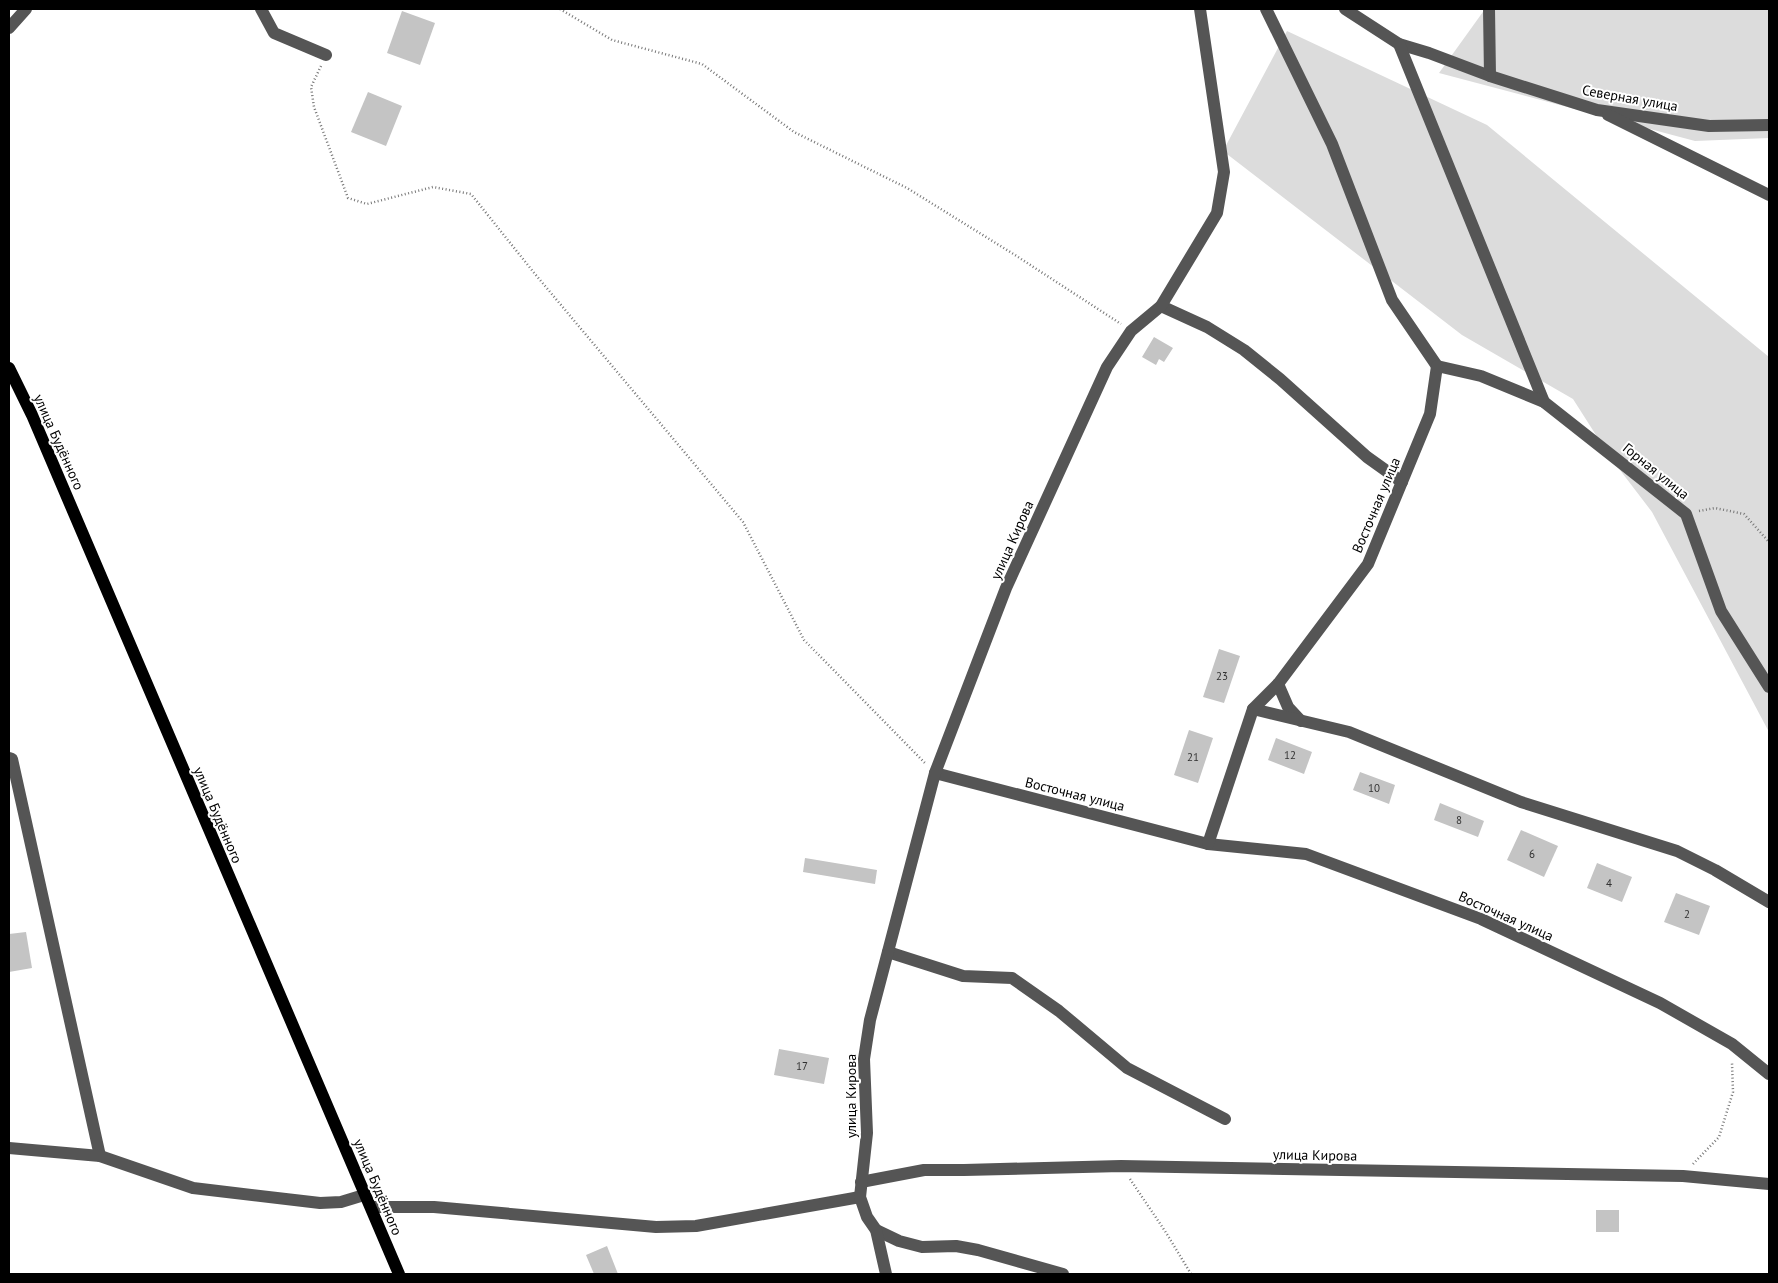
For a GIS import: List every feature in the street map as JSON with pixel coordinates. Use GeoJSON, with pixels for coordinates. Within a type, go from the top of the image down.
{"type":"FeatureCollection","features":[{"type":"Feature","properties":{"kind":"main road","name":"улица Будённого"},"geometry":{"type":"LineString","coordinates":[[9,368],[36,425],[399,1274]]}},
{"type":"Feature","properties":{"kind":"street"},"geometry":{"type":"LineString","coordinates":[[9,28],[26,9]]}},
{"type":"Feature","properties":{"kind":"street"},"geometry":{"type":"LineString","coordinates":[[261,9],[274,34],[326,55]]}},
{"type":"Feature","properties":{"kind":"street","name":"улица Кирова"},"geometry":{"type":"LineString","coordinates":[[886,1274],[876,1230],[867,1218],[860,1197],[867,1133],[864,1059],[870,1020],[935,773],[1006,588],[1106,367],[1131,330],[1162,306],[1218,212],[1224,172],[1200,9]]}},
{"type":"Feature","properties":{"kind":"street"},"geometry":{"type":"LineString","coordinates":[[1266,9],[1332,144],[1392,300],[1437,366]]}},
{"type":"Feature","properties":{"kind":"street","name":"Северная улица"},"geometry":{"type":"LineString","coordinates":[[1345,9],[1399,44],[1490,76],[1597,110],[1709,126],[1769,124]]}},
{"type":"Feature","properties":{"kind":"street"},"geometry":{"type":"LineString","coordinates":[[1488,9],[1490,76]]}},
{"type":"Feature","properties":{"kind":"street"},"geometry":{"type":"LineString","coordinates":[[1399,44],[1544,402]]}},
{"type":"Feature","properties":{"kind":"street"},"geometry":{"type":"LineString","coordinates":[[1597,110],[1769,195]]}},
{"type":"Feature","properties":{"kind":"street"},"geometry":{"type":"LineString","coordinates":[[1162,306],[1207,327],[1244,350],[1280,379],[1367,456],[1402,482]]}},
{"type":"Feature","properties":{"kind":"street","name":"Горная улица"},"geometry":{"type":"LineString","coordinates":[[1437,366],[1481,376],[1544,402],[1686,514],[1721,611],[1769,687]]}},
{"type":"Feature","properties":{"kind":"street","name":"Восточная улица"},"geometry":{"type":"LineString","coordinates":[[1208,844],[1253,709],[1278,684],[1368,564],[1430,414],[1437,366]]}},
{"type":"Feature","properties":{"kind":"street"},"geometry":{"type":"LineString","coordinates":[[1278,684],[1288,707],[1301,721]]}},
{"type":"Feature","properties":{"kind":"street"},"geometry":{"type":"LineString","coordinates":[[1253,709],[1349,732],[1521,802],[1677,851],[1716,870],[1769,902]]}},
{"type":"Feature","properties":{"kind":"street"},"geometry":{"type":"LineString","coordinates":[[9,758],[12,759],[100,1156]]}},
{"type":"Feature","properties":{"kind":"street","name":"Восточная улица"},"geometry":{"type":"LineString","coordinates":[[935,773],[1208,844],[1306,854],[1481,919],[1660,1003],[1732,1044],[1769,1074]]}},
{"type":"Feature","properties":{"kind":"street"},"geometry":{"type":"LineString","coordinates":[[888,952],[963,976],[1012,978],[1059,1011],[1127,1068],[1225,1118]]}},
{"type":"Feature","properties":{"kind":"street"},"geometry":{"type":"LineString","coordinates":[[9,1148],[100,1156],[193,1188],[320,1203],[341,1202],[364,1195]]}},
{"type":"Feature","properties":{"kind":"street","name":"улица Кирова"},"geometry":{"type":"LineString","coordinates":[[861,1182],[924,1170],[1121,1166],[1683,1176],[1769,1184]]}},
{"type":"Feature","properties":{"kind":"street"},"geometry":{"type":"LineString","coordinates":[[371,1207],[434,1207],[656,1227],[696,1226],[860,1197]]}},
{"type":"Feature","properties":{"kind":"street"},"geometry":{"type":"LineString","coordinates":[[876,1230],[899,1241],[922,1247],[956,1246],[978,1250],[1063,1274]]}},
{"type":"Feature","properties":{"kind":"path"},"geometry":{"type":"LineString","coordinates":[[560,9],[612,40],[702,64],[794,132],[906,188],[1015,255],[1131,330]]}},
{"type":"Feature","properties":{"kind":"path"},"geometry":{"type":"LineString","coordinates":[[326,55],[310,87],[314,107],[348,198],[367,204],[433,187],[471,194],[535,274],[743,522],[804,640],[935,773]]}},
{"type":"Feature","properties":{"kind":"path"},"geometry":{"type":"LineString","coordinates":[[1686,514],[1715,508],[1744,514],[1769,542]]}},
{"type":"Feature","properties":{"kind":"path"},"geometry":{"type":"LineString","coordinates":[[1683,1176],[1719,1136],[1733,1092],[1732,1044]]}},
{"type":"Feature","properties":{"kind":"path"},"geometry":{"type":"LineString","coordinates":[[1121,1166],[1165,1231],[1191,1274]]}},
{"type":"Feature","properties":{"kind":"shaded area"},"geometry":{"type":"Polygon","coordinates":[[[1485,9],[1769,9],[1769,138],[1695,141],[1439,73],[1485,9]]]}},
{"type":"Feature","properties":{"kind":"shaded area"},"geometry":{"type":"Polygon","coordinates":[[[1287,31],[1487,125],[1769,357],[1769,732],[1652,512],[1610,457],[1573,399],[1462,335],[1223,151],[1287,31]]]}},
{"type":"Feature","properties":{"kind":"building"},"geometry":{"type":"Polygon","coordinates":[[[402,11],[435,23],[420,65],[387,53],[402,11]]]}},
{"type":"Feature","properties":{"kind":"building"},"geometry":{"type":"Polygon","coordinates":[[[368,92],[402,106],[386,146],[351,132],[368,92]]]}},
{"type":"Feature","properties":{"kind":"building"},"geometry":{"type":"Polygon","coordinates":[[[1154,337],[1173,348],[1164,362],[1159,359],[1156,365],[1142,357],[1154,337]]]}},
{"type":"Feature","properties":{"kind":"building"},"geometry":{"type":"Polygon","coordinates":[[[1219,649],[1240,656],[1224,703],[1203,697],[1219,649]]]}},
{"type":"Feature","properties":{"kind":"building"},"geometry":{"type":"Polygon","coordinates":[[[1189,730],[1213,738],[1198,783],[1174,775],[1189,730]]]}},
{"type":"Feature","properties":{"kind":"building"},"geometry":{"type":"Polygon","coordinates":[[[1276,738],[1312,752],[1304,774],[1268,760],[1276,738]]]}},
{"type":"Feature","properties":{"kind":"building"},"geometry":{"type":"Polygon","coordinates":[[[1360,772],[1395,785],[1389,804],[1353,790],[1360,772]]]}},
{"type":"Feature","properties":{"kind":"building"},"geometry":{"type":"Polygon","coordinates":[[[1440,803],[1484,821],[1478,837],[1434,820],[1440,803]]]}},
{"type":"Feature","properties":{"kind":"building"},"geometry":{"type":"Polygon","coordinates":[[[1521,830],[1558,846],[1544,877],[1507,860],[1521,830]]]}},
{"type":"Feature","properties":{"kind":"building"},"geometry":{"type":"Polygon","coordinates":[[[805,858],[877,870],[875,884],[803,872],[805,858]]]}},
{"type":"Feature","properties":{"kind":"building"},"geometry":{"type":"Polygon","coordinates":[[[1597,863],[1632,877],[1622,902],[1587,888],[1597,863]]]}},
{"type":"Feature","properties":{"kind":"building"},"geometry":{"type":"Polygon","coordinates":[[[1676,893],[1710,906],[1699,935],[1664,922],[1676,893]]]}},
{"type":"Feature","properties":{"kind":"building"},"geometry":{"type":"Polygon","coordinates":[[[26,932],[32,968],[9,972],[9,934],[26,932]]]}},
{"type":"Feature","properties":{"kind":"building"},"geometry":{"type":"Polygon","coordinates":[[[779,1049],[829,1058],[824,1084],[774,1075],[779,1049]]]}},
{"type":"Feature","properties":{"kind":"building"},"geometry":{"type":"Polygon","coordinates":[[[1596,1210],[1619,1210],[1619,1232],[1596,1232],[1596,1210]]]}},
{"type":"Feature","properties":{"kind":"building"},"geometry":{"type":"Polygon","coordinates":[[[607,1246],[618,1274],[594,1274],[586,1255],[607,1246]]]}}]}
